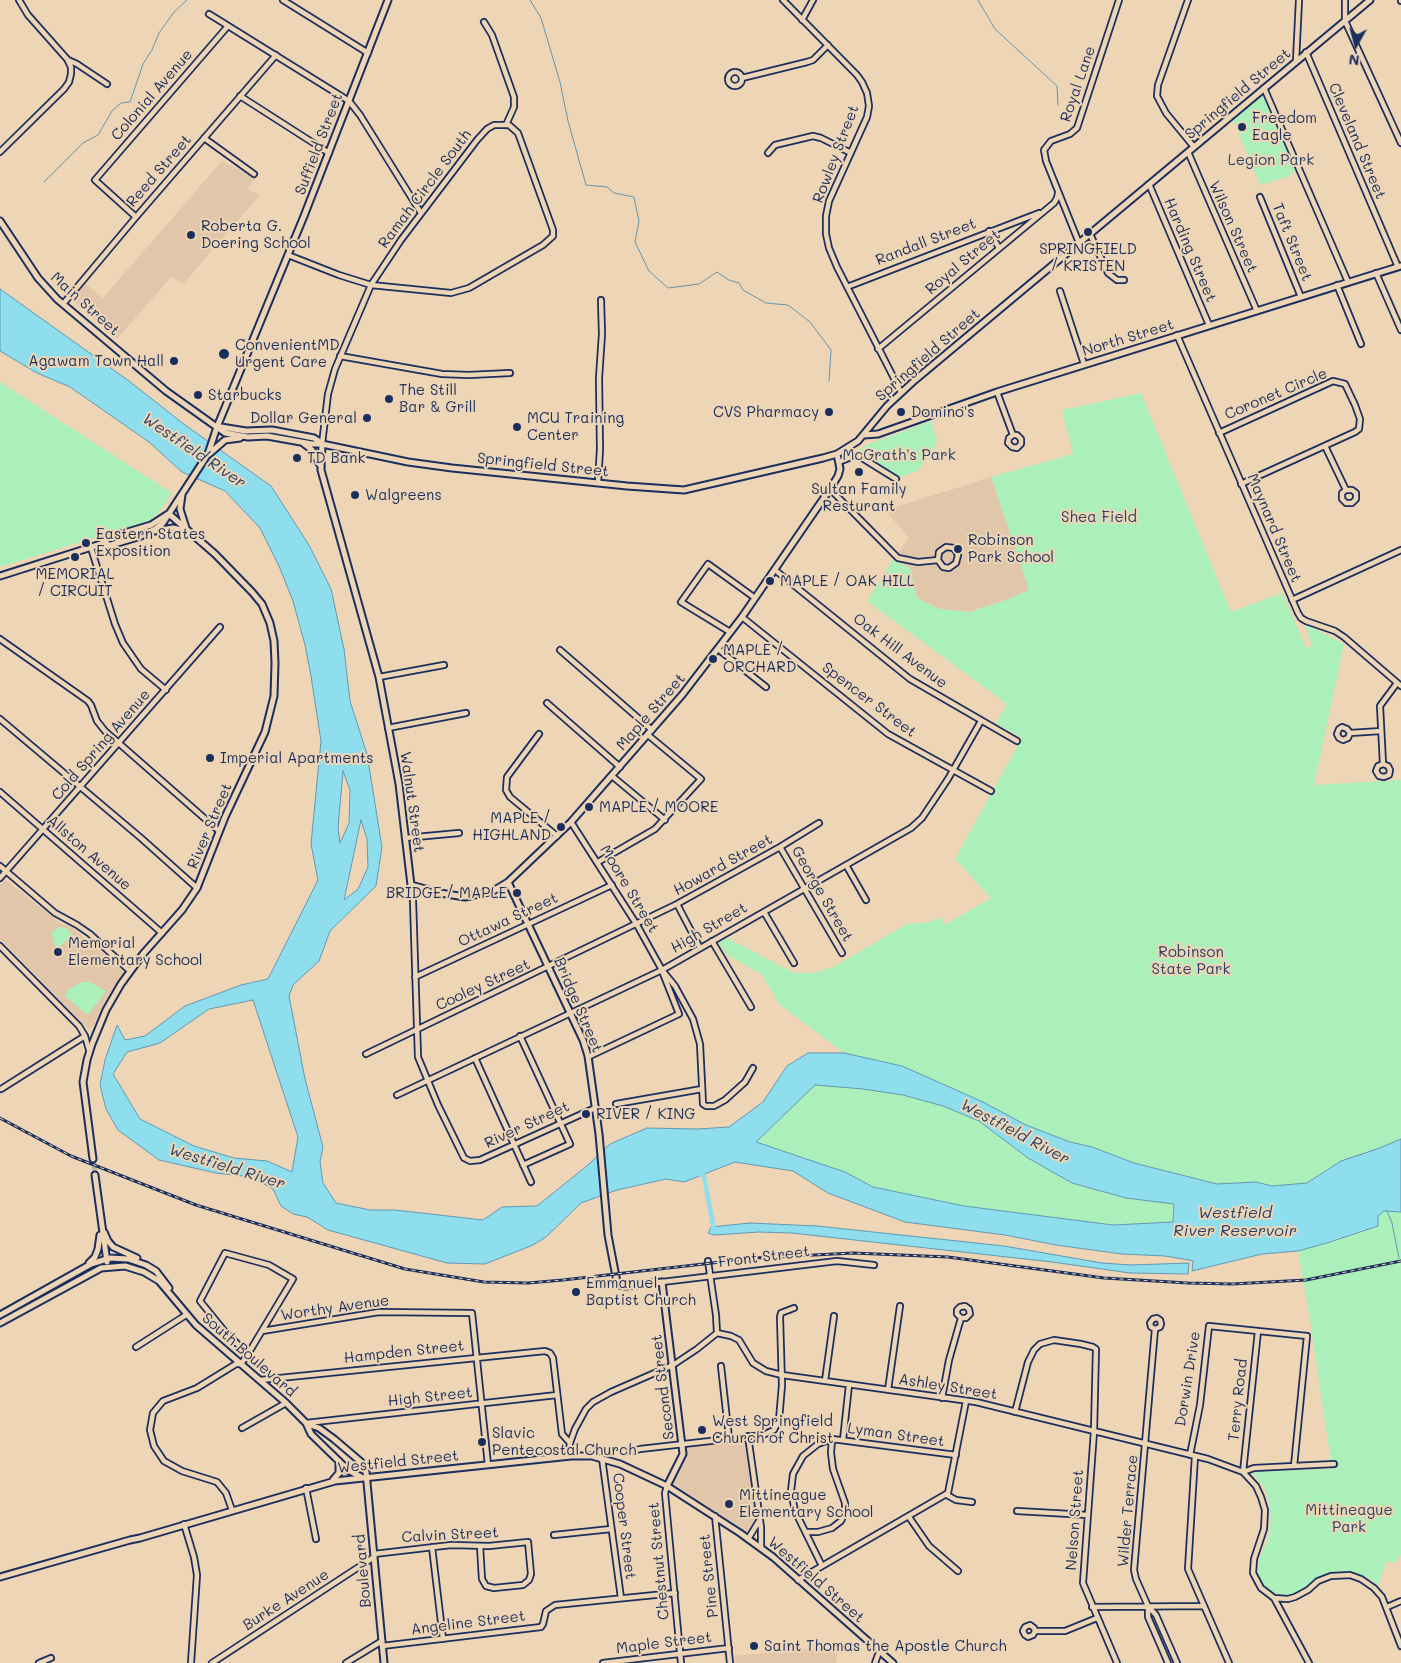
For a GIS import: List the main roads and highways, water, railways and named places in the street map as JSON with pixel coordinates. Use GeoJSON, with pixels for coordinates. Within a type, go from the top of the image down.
{"type":"FeatureCollection","features":[{"type":"Feature","properties":{"kind":"main road","name":"Suffield Street"},"geometry":{"type":"LineString","coordinates":[[141,536],[158,528],[163,523],[208,454],[217,426],[329,153],[387,0]]}},
{"type":"Feature","properties":{"kind":"main road","name":"Springfield Street"},"geometry":{"type":"LineString","coordinates":[[217,426],[226,432],[248,437],[267,436],[322,444],[436,466],[684,490],[837,454],[864,435],[901,392],[1370,0]]}},
{"type":"Feature","properties":{"kind":"main road","name":"Main Street"},"geometry":{"type":"LineString","coordinates":[[0,221],[38,278],[63,304],[168,392],[217,426]]}},
{"type":"Feature","properties":{"kind":"main road","name":"North Street"},"geometry":{"type":"LineString","coordinates":[[864,435],[878,434],[997,392],[1399,266]]}},
{"type":"Feature","properties":{"kind":"main road","name":"Springfield Street"},"geometry":{"type":"LineString","coordinates":[[217,426],[246,431],[272,430],[314,438],[322,444]]}},
{"type":"Feature","properties":{"kind":"main road"},"geometry":{"type":"LineString","coordinates":[[208,454],[230,438],[248,437]]}},
{"type":"Feature","properties":{"kind":"main road"},"geometry":{"type":"LineString","coordinates":[[300,442],[310,447],[321,466]]}},
{"type":"Feature","properties":{"kind":"main road","name":"Walnut Street"},"geometry":{"type":"LineString","coordinates":[[322,444],[321,466],[379,677],[398,784],[411,885]]}},
{"type":"Feature","properties":{"kind":"main road","name":"Maple Street"},"geometry":{"type":"LineString","coordinates":[[411,885],[440,893],[465,897],[493,892],[508,882],[571,822],[697,678],[742,617],[838,476],[840,469],[837,454]]}},
{"type":"Feature","properties":{"kind":"main road"},"geometry":{"type":"LineString","coordinates":[[0,576],[102,544],[111,544],[173,528],[188,530],[180,509],[182,494]]}},
{"type":"Feature","properties":{"kind":"main road"},"geometry":{"type":"LineString","coordinates":[[102,544],[111,537],[150,525],[169,514]]}},
{"type":"Feature","properties":{"kind":"main road","name":"River Street"},"geometry":{"type":"LineString","coordinates":[[93,1159],[83,1082],[89,1050],[110,1002],[130,971],[186,905],[197,888],[219,831],[269,720],[275,690],[275,648],[270,623],[258,599],[215,554],[169,514]]}},
{"type":"Feature","properties":{"kind":"main road","name":"Bridge Street"},"geometry":{"type":"LineString","coordinates":[[508,882],[583,1040],[588,1057],[603,1175]]}},
{"type":"Feature","properties":{"kind":"main road"},"geometry":{"type":"LineString","coordinates":[[0,1323],[86,1276],[108,1267],[95,1175]]}},
{"type":"Feature","properties":{"kind":"main road","name":"Front Street"},"geometry":{"type":"LineString","coordinates":[[603,1175],[611,1254],[618,1283],[622,1286],[630,1286],[662,1282]]}},
{"type":"Feature","properties":{"kind":"main road"},"geometry":{"type":"LineString","coordinates":[[80,1270],[95,1257],[100,1243],[101,1222]]}},
{"type":"Feature","properties":{"kind":"main road"},"geometry":{"type":"LineString","coordinates":[[101,1222],[111,1245],[148,1264],[156,1271]]}},
{"type":"Feature","properties":{"kind":"main road"},"geometry":{"type":"LineString","coordinates":[[0,1315],[80,1270],[106,1259]]}},
{"type":"Feature","properties":{"kind":"main road","name":"South Boulevard"},"geometry":{"type":"LineString","coordinates":[[106,1259],[133,1260],[156,1271],[166,1283],[177,1304]]}},
{"type":"Feature","properties":{"kind":"main road","name":"South Boulevard"},"geometry":{"type":"LineString","coordinates":[[108,1267],[128,1267],[147,1273],[159,1282],[186,1315],[286,1403],[306,1423],[311,1434],[339,1461],[354,1474],[367,1478],[365,1468],[357,1459],[319,1428],[306,1423]]}},
{"type":"Feature","properties":{"kind":"main road","name":"Second Street"},"geometry":{"type":"LineString","coordinates":[[662,1282],[683,1444],[682,1457],[667,1486]]}},
{"type":"Feature","properties":{"kind":"main road","name":"Westfield Street"},"geometry":{"type":"LineString","coordinates":[[0,1577],[331,1482],[568,1456],[588,1456],[602,1458],[629,1467],[667,1486],[715,1516],[761,1548],[893,1663]]}},
{"type":"Feature","properties":{"kind":"main road"},"geometry":{"type":"LineString","coordinates":[[331,1482],[339,1474],[339,1461]]}},
{"type":"Feature","properties":{"kind":"main road","name":"Boulevard"},"geometry":{"type":"LineString","coordinates":[[367,1478],[384,1663]]}},
{"type":"Feature","properties":{"kind":"water"},"geometry":{"type":"Polygon","coordinates":[[[0,289],[271,486],[309,545],[331,589],[344,649],[350,701],[367,754],[382,847],[376,886],[330,931],[319,961],[293,985],[289,996],[305,1079],[323,1147],[320,1162],[323,1183],[336,1203],[370,1210],[395,1210],[483,1220],[502,1207],[537,1206],[588,1165],[610,1144],[647,1128],[697,1129],[729,1127],[763,1102],[787,1066],[808,1053],[844,1053],[902,1066],[983,1102],[1026,1125],[1070,1142],[1092,1147],[1134,1163],[1217,1184],[1256,1182],[1272,1186],[1307,1183],[1341,1161],[1401,1139],[1401,1212],[1384,1211],[1378,1216],[1378,1226],[1330,1242],[1298,1251],[1262,1254],[1192,1271],[1193,1261],[1189,1260],[1165,1256],[1122,1254],[1056,1245],[1005,1235],[905,1222],[828,1193],[793,1171],[735,1162],[684,1182],[666,1179],[617,1190],[581,1203],[546,1237],[533,1245],[485,1264],[447,1263],[328,1230],[307,1217],[293,1214],[281,1206],[273,1189],[251,1177],[216,1173],[159,1160],[118,1130],[106,1109],[100,1085],[105,1060],[117,1025],[125,1040],[145,1036],[185,1006],[241,985],[268,979],[318,880],[311,844],[321,741],[305,645],[293,601],[279,566],[260,528],[225,491],[182,472],[149,442],[70,387],[37,373],[0,351],[0,289]],[[343,771],[338,828],[340,843],[349,823],[350,790],[343,771]],[[361,820],[344,900],[358,889],[368,867],[367,839],[361,820]],[[253,1000],[209,1009],[160,1043],[127,1052],[113,1074],[140,1119],[194,1146],[234,1158],[267,1161],[292,1172],[298,1137],[253,1000]],[[815,1085],[756,1142],[845,1172],[873,1187],[964,1206],[1113,1225],[1173,1222],[1174,1204],[1126,1198],[1072,1183],[1028,1158],[979,1121],[943,1106],[903,1095],[815,1085]]]}},
{"type":"Feature","properties":{"kind":"water"},"geometry":{"type":"Polygon","coordinates":[[[750,1223],[817,1226],[1004,1246],[1102,1263],[1131,1265],[1189,1263],[1188,1274],[1130,1273],[1052,1262],[792,1233],[759,1232],[714,1235],[708,1233],[711,1227],[750,1223]]]}},
{"type":"Feature","properties":{"kind":"waterway"},"geometry":{"type":"LineString","coordinates":[[44,182],[83,143],[98,135],[112,111],[121,103],[130,102],[143,64],[152,50],[159,33],[174,12],[187,0]]}},
{"type":"Feature","properties":{"kind":"waterway"},"geometry":{"type":"LineString","coordinates":[[530,0],[541,18],[560,82],[568,121],[586,185],[607,187],[614,193],[634,197],[639,221],[635,242],[649,271],[668,288],[699,284],[717,272],[729,280],[739,283],[743,290],[766,303],[788,305],[810,322],[831,350],[829,381]]}},
{"type":"Feature","properties":{"kind":"waterway"},"geometry":{"type":"LineString","coordinates":[[978,0],[995,29],[1057,86],[1058,105]]}},
{"type":"Feature","properties":{"kind":"waterway"},"geometry":{"type":"LineString","coordinates":[[698,1172],[704,1176],[714,1230]]}},
{"type":"Feature","properties":{"kind":"waterway"},"geometry":{"type":"LineString","coordinates":[[1387,1211],[1392,1223],[1399,1258]]}},
{"type":"Feature","properties":{"kind":"tunnel"},"geometry":{"type":"LineString","coordinates":[[93,1159],[95,1175]]}},
{"type":"Feature","properties":{"kind":"railway"},"geometry":{"type":"LineString","coordinates":[[0,1118],[71,1156],[196,1205],[405,1269],[484,1282],[528,1283],[756,1258],[853,1253],[948,1257],[1104,1278],[1232,1284],[1306,1280],[1401,1261]]}},
{"type":"Feature","properties":{"kind":"place","name":"Freedom Eagle"},"geometry":{"type":"Point","coordinates":[1242,127]}},
{"type":"Feature","properties":{"kind":"place","name":"SPRINGFIELD / KRISTEN"},"geometry":{"type":"Point","coordinates":[1088,232]}},
{"type":"Feature","properties":{"kind":"place","name":"Roberta G. Doering School"},"geometry":{"type":"Point","coordinates":[191,235]}},
{"type":"Feature","properties":{"kind":"place","name":"ConvenientMD Urgent Care"},"geometry":{"type":"Point","coordinates":[224,354]}},
{"type":"Feature","properties":{"kind":"place","name":"Agawam Town Hall"},"geometry":{"type":"Point","coordinates":[174,361]}},
{"type":"Feature","properties":{"kind":"place","name":"Starbucks"},"geometry":{"type":"Point","coordinates":[198,395]}},
{"type":"Feature","properties":{"kind":"place","name":"The Still Bar & Grill"},"geometry":{"type":"Point","coordinates":[389,399]}},
{"type":"Feature","properties":{"kind":"place","name":"CVS Pharmacy"},"geometry":{"type":"Point","coordinates":[829,412]}},
{"type":"Feature","properties":{"kind":"place","name":"Domino's"},"geometry":{"type":"Point","coordinates":[901,412]}},
{"type":"Feature","properties":{"kind":"place","name":"Dollar General"},"geometry":{"type":"Point","coordinates":[367,418]}},
{"type":"Feature","properties":{"kind":"place","name":"MCU Training Center"},"geometry":{"type":"Point","coordinates":[517,427]}},
{"type":"Feature","properties":{"kind":"place","name":"TD Bank"},"geometry":{"type":"Point","coordinates":[297,458]}},
{"type":"Feature","properties":{"kind":"place","name":"Sultan Family Resturant"},"geometry":{"type":"Point","coordinates":[859,472]}},
{"type":"Feature","properties":{"kind":"place","name":"Walgreens"},"geometry":{"type":"Point","coordinates":[355,495]}},
{"type":"Feature","properties":{"kind":"place","name":"Eastern States Exposition"},"geometry":{"type":"Point","coordinates":[86,543]}},
{"type":"Feature","properties":{"kind":"place","name":"Robinson Park School"},"geometry":{"type":"Point","coordinates":[958,549]}},
{"type":"Feature","properties":{"kind":"place","name":"MEMORIAL / CIRCUIT"},"geometry":{"type":"Point","coordinates":[75,557]}},
{"type":"Feature","properties":{"kind":"place","name":"MAPLE / OAK HILL"},"geometry":{"type":"Point","coordinates":[770,581]}},
{"type":"Feature","properties":{"kind":"place","name":"MAPLE / ORCHARD"},"geometry":{"type":"Point","coordinates":[713,659]}},
{"type":"Feature","properties":{"kind":"place","name":"Imperial Apartments"},"geometry":{"type":"Point","coordinates":[210,758]}},
{"type":"Feature","properties":{"kind":"place","name":"MAPLE / MOORE"},"geometry":{"type":"Point","coordinates":[589,807]}},
{"type":"Feature","properties":{"kind":"place","name":"MAPLE / HIGHLAND"},"geometry":{"type":"Point","coordinates":[561,827]}},
{"type":"Feature","properties":{"kind":"place","name":"BRIDGE / MAPLE"},"geometry":{"type":"Point","coordinates":[517,893]}},
{"type":"Feature","properties":{"kind":"place","name":"Memorial Elementary School"},"geometry":{"type":"Point","coordinates":[58,952]}},
{"type":"Feature","properties":{"kind":"place","name":"RIVER / KING"},"geometry":{"type":"Point","coordinates":[586,1114]}},
{"type":"Feature","properties":{"kind":"place","name":"Emmanuel Baptist Church"},"geometry":{"type":"Point","coordinates":[576,1292]}},
{"type":"Feature","properties":{"kind":"place","name":"West Springfield Church of Christ"},"geometry":{"type":"Point","coordinates":[702,1430]}},
{"type":"Feature","properties":{"kind":"place","name":"Slavic Pentecostal Church"},"geometry":{"type":"Point","coordinates":[482,1442]}},
{"type":"Feature","properties":{"kind":"place","name":"Mittineague Elementary School"},"geometry":{"type":"Point","coordinates":[729,1504]}},
{"type":"Feature","properties":{"kind":"place","name":"Saint Thomas the Apostle Church"},"geometry":{"type":"Point","coordinates":[754,1646]}},
{"type":"Feature","properties":{"kind":"park label","name":"Legion Park"},"geometry":{"type":"Point","coordinates":[1271,160]}},
{"type":"Feature","properties":{"kind":"park label","name":"McGrath's Park"},"geometry":{"type":"Point","coordinates":[899,455]}},
{"type":"Feature","properties":{"kind":"park label","name":"Shea Field"},"geometry":{"type":"Point","coordinates":[1099,517]}},
{"type":"Feature","properties":{"kind":"park label","name":"Robinson State Park"},"geometry":{"type":"Point","coordinates":[1191,960]}},
{"type":"Feature","properties":{"kind":"park label","name":"Mittineague Park"},"geometry":{"type":"Point","coordinates":[1349,1518]}},
{"type":"Feature","properties":{"kind":"water label","name":"Westfield River"},"geometry":{"type":"Point","coordinates":[194,451]}},
{"type":"Feature","properties":{"kind":"water label","name":"Westfield River"},"geometry":{"type":"Point","coordinates":[1015,1132]}},
{"type":"Feature","properties":{"kind":"water label","name":"Westfield River"},"geometry":{"type":"Point","coordinates":[227,1167]}},
{"type":"Feature","properties":{"kind":"water label","name":"Westfield River Reservoir"},"geometry":{"type":"Point","coordinates":[1235,1222]}}]}
